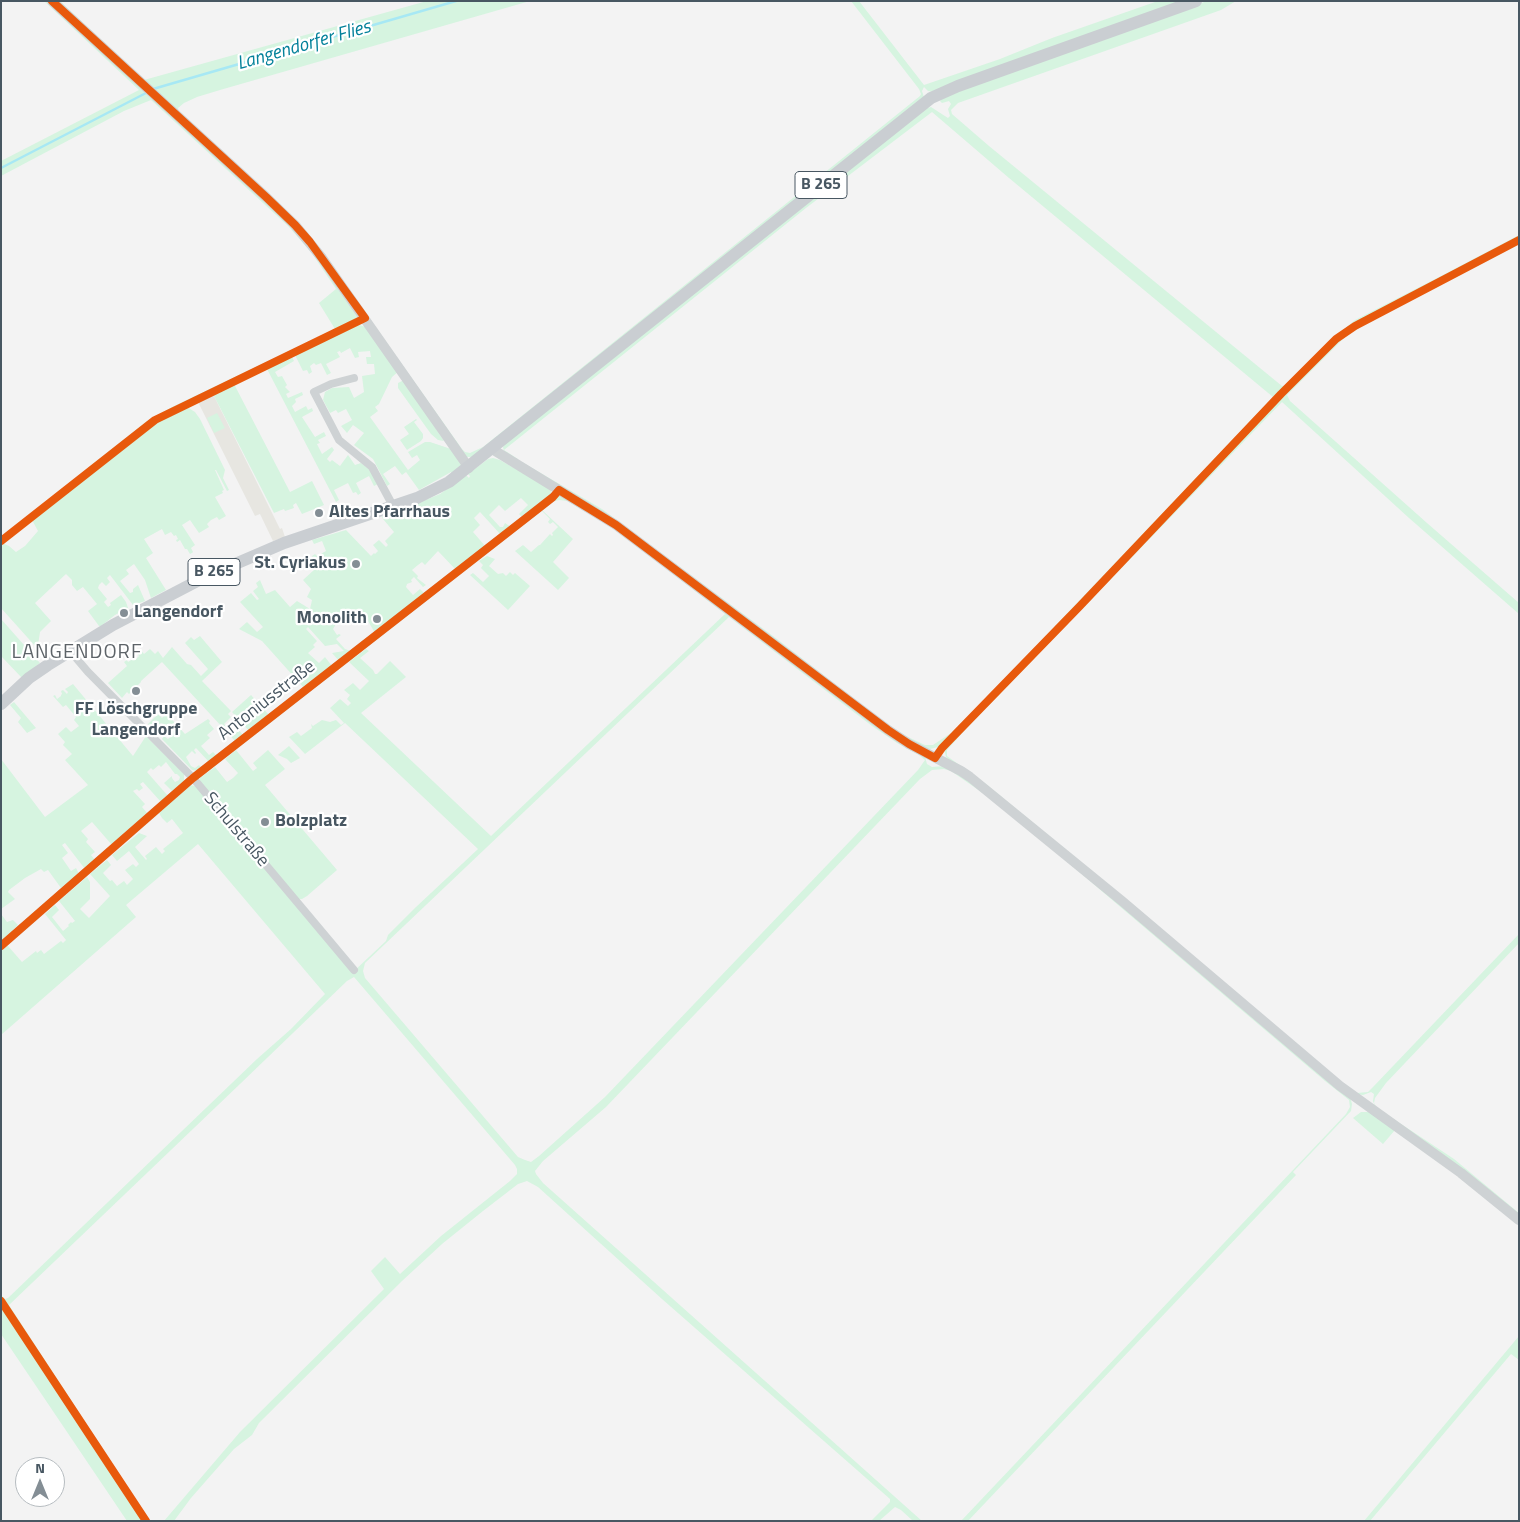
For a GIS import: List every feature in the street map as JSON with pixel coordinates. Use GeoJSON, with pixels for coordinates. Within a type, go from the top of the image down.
{"type":"FeatureCollection","features":[{"type":"Feature","properties":{"kind":"main road","name":"B 265"},"geometry":{"type":"LineString","coordinates":[[1,704],[29,678],[71,652],[120,622],[220,569],[284,543],[438,489],[469,468],[931,98],[958,86],[1196,1]]}},
{"type":"Feature","properties":{"kind":"street"},"geometry":{"type":"LineString","coordinates":[[52,1],[295,225],[310,242],[348,295],[469,468]]}},
{"type":"Feature","properties":{"kind":"street"},"geometry":{"type":"LineString","coordinates":[[354,378],[332,384],[314,392],[339,440],[372,467],[393,506]]}},
{"type":"Feature","properties":{"kind":"street"},"geometry":{"type":"LineString","coordinates":[[492,449],[616,525],[888,730],[909,744],[970,777],[1122,901],[1340,1086],[1461,1173],[1519,1220]]}},
{"type":"Feature","properties":{"kind":"street","name":"Antoniusstraße"},"geometry":{"type":"LineString","coordinates":[[1,946],[193,778],[553,497],[559,490]]}},
{"type":"Feature","properties":{"kind":"street","name":"Schulstraße"},"geometry":{"type":"LineString","coordinates":[[71,652],[88,672],[193,778],[354,970]]}},
{"type":"Feature","properties":{"kind":"shaded area"},"geometry":{"type":"Polygon","coordinates":[[[213,394],[285,537],[273,541],[260,514],[255,516],[198,402],[213,394]]]}},
{"type":"Feature","properties":{"kind":"green space"},"geometry":{"type":"Polygon","coordinates":[[[44,1],[49,1],[298,232],[359,319],[172,409],[147,423],[1,538],[147,421],[172,407],[335,329],[319,303],[336,289],[311,252],[288,226],[151,100],[124,111],[1,176],[1,161],[139,90],[44,1]]]}},
{"type":"Feature","properties":{"kind":"green space"},"geometry":{"type":"Polygon","coordinates":[[[55,1],[60,1],[144,80],[427,1],[530,1],[220,90],[197,97],[178,108],[179,112],[188,122],[271,196],[306,231],[462,449],[470,453],[483,447],[920,96],[919,89],[851,1],[859,1],[924,85],[1000,59],[1154,1],[1183,1],[933,92],[928,91],[924,87],[922,91],[924,97],[922,99],[479,454],[466,457],[318,249],[294,221],[55,1]]]}},
{"type":"Feature","properties":{"kind":"green space"},"geometry":{"type":"Polygon","coordinates":[[[1207,1],[1236,1],[1221,10],[958,103],[951,110],[952,114],[1282,386],[1286,385],[1355,320],[1519,235],[1519,244],[1346,336],[1287,395],[1290,401],[1519,603],[1519,614],[1409,518],[1282,402],[966,729],[947,750],[947,756],[986,784],[1138,909],[1340,1081],[1357,1093],[1368,1092],[1519,934],[1519,943],[1386,1083],[1375,1098],[1374,1103],[1377,1108],[1454,1159],[1519,1213],[1519,1217],[1439,1153],[1376,1109],[1373,1101],[1374,1094],[1371,1092],[1363,1095],[1355,1094],[1336,1080],[1131,905],[984,785],[949,760],[946,757],[944,749],[923,747],[898,735],[634,535],[594,507],[522,465],[522,462],[602,509],[777,639],[888,725],[925,745],[933,745],[951,733],[979,706],[1273,397],[932,112],[806,208],[504,450],[518,459],[514,460],[504,452],[503,447],[505,444],[924,109],[931,107],[948,118],[950,116],[948,109],[951,104],[949,101],[942,103],[940,101],[944,96],[1207,1]]]}},
{"type":"Feature","properties":{"kind":"green space"},"geometry":{"type":"Polygon","coordinates":[[[359,325],[366,327],[399,371],[392,377],[379,404],[375,407],[378,411],[370,417],[408,470],[420,460],[417,455],[412,458],[408,452],[425,442],[430,442],[454,450],[461,466],[452,474],[451,472],[419,490],[406,472],[402,475],[395,466],[383,474],[390,484],[387,486],[373,459],[354,445],[364,433],[353,425],[347,433],[341,426],[352,420],[346,409],[338,413],[336,410],[330,413],[323,400],[325,392],[332,388],[349,387],[354,398],[364,392],[362,376],[375,374],[374,364],[367,364],[366,357],[371,357],[370,351],[358,352],[359,357],[355,358],[350,348],[341,353],[340,351],[337,352],[340,357],[326,364],[331,373],[327,375],[321,363],[316,365],[314,363],[310,366],[312,372],[309,374],[307,370],[303,371],[295,355],[359,325]]]}},
{"type":"Feature","properties":{"kind":"green space"},"geometry":{"type":"Polygon","coordinates":[[[292,357],[294,361],[275,372],[278,377],[282,376],[287,385],[285,387],[290,392],[286,394],[288,398],[302,392],[303,395],[295,399],[296,402],[292,406],[295,412],[306,406],[308,410],[312,408],[313,411],[302,417],[315,437],[324,432],[326,436],[318,440],[320,443],[317,444],[322,454],[332,447],[334,450],[327,459],[340,466],[348,455],[355,465],[361,463],[369,469],[378,484],[374,486],[369,476],[356,483],[361,493],[358,495],[356,492],[353,493],[348,483],[334,490],[339,500],[336,502],[267,369],[292,357]]]}},
{"type":"Feature","properties":{"kind":"green space"},"geometry":{"type":"Polygon","coordinates":[[[404,380],[444,441],[438,440],[431,434],[398,388],[398,383],[404,380]]]}},
{"type":"Feature","properties":{"kind":"green space"},"geometry":{"type":"Polygon","coordinates":[[[234,384],[290,492],[312,481],[324,505],[302,514],[296,503],[293,505],[294,508],[274,513],[213,394],[234,384]]]}},
{"type":"Feature","properties":{"kind":"green space"},"geometry":{"type":"Polygon","coordinates":[[[187,407],[195,412],[200,419],[225,470],[223,478],[229,490],[227,491],[215,470],[224,490],[222,491],[223,493],[215,497],[226,516],[219,520],[217,517],[211,520],[207,524],[209,527],[199,533],[190,520],[182,525],[195,545],[191,548],[193,552],[190,554],[180,540],[177,542],[176,535],[174,536],[171,532],[165,535],[162,529],[144,539],[153,553],[146,558],[166,590],[151,598],[145,580],[134,564],[126,570],[129,574],[120,581],[130,593],[138,585],[145,601],[133,605],[110,575],[107,578],[110,582],[106,586],[102,582],[98,588],[107,599],[104,602],[108,607],[111,605],[110,603],[121,595],[128,608],[101,626],[99,626],[88,611],[97,604],[83,587],[77,591],[72,585],[72,580],[66,574],[35,603],[51,621],[40,632],[36,647],[1,608],[1,544],[9,546],[16,552],[25,546],[38,531],[32,520],[152,424],[187,407]]]}},
{"type":"Feature","properties":{"kind":"green space"},"geometry":{"type":"Polygon","coordinates":[[[217,413],[225,428],[214,433],[207,418],[217,413]]]}},
{"type":"Feature","properties":{"kind":"green space"},"geometry":{"type":"Polygon","coordinates":[[[416,419],[414,422],[423,434],[423,438],[407,450],[400,440],[409,434],[404,427],[416,419]]]}},
{"type":"Feature","properties":{"kind":"green space"},"geometry":{"type":"Polygon","coordinates":[[[488,459],[500,460],[551,489],[551,494],[523,518],[519,514],[528,505],[521,498],[505,511],[499,505],[489,515],[500,527],[503,527],[505,523],[511,527],[501,535],[480,512],[474,518],[480,525],[473,532],[486,547],[456,570],[438,551],[425,565],[422,562],[418,565],[412,570],[418,576],[417,578],[426,585],[423,587],[414,577],[411,580],[412,582],[407,584],[406,587],[413,595],[420,589],[425,594],[375,633],[365,616],[349,624],[344,619],[335,623],[333,629],[337,635],[341,635],[336,639],[345,649],[351,651],[339,661],[332,653],[344,651],[337,644],[325,646],[308,627],[306,629],[317,641],[313,645],[315,647],[308,653],[319,663],[325,657],[332,666],[304,688],[262,641],[239,629],[247,622],[257,632],[263,627],[240,602],[251,593],[257,600],[259,599],[253,591],[258,587],[256,583],[260,580],[266,594],[275,590],[290,607],[297,601],[310,609],[312,600],[307,597],[311,589],[303,580],[315,569],[310,561],[315,554],[317,556],[326,551],[322,541],[314,544],[312,540],[346,530],[371,556],[375,554],[378,551],[373,545],[379,540],[386,547],[388,545],[385,541],[394,532],[381,514],[440,494],[466,475],[469,478],[468,474],[488,459]]]}},
{"type":"Feature","properties":{"kind":"green space"},"geometry":{"type":"Polygon","coordinates":[[[560,495],[614,527],[925,757],[927,764],[932,767],[944,766],[979,787],[1350,1097],[1351,1111],[1293,1172],[1296,1175],[968,1521],[961,1521],[1346,1114],[1350,1107],[1349,1100],[987,796],[951,771],[944,769],[932,770],[920,779],[606,1107],[543,1161],[535,1171],[543,1183],[922,1521],[913,1521],[895,1507],[879,1521],[871,1521],[890,1502],[890,1499],[662,1299],[538,1187],[527,1181],[518,1184],[483,1211],[442,1244],[402,1281],[259,1423],[252,1435],[234,1449],[191,1498],[174,1521],[164,1521],[240,1432],[384,1289],[371,1271],[385,1257],[400,1274],[441,1236],[517,1174],[515,1165],[354,977],[347,981],[9,1305],[150,1521],[127,1521],[1,1334],[1,1295],[5,1299],[8,1298],[257,1059],[291,1029],[325,994],[198,844],[126,905],[136,917],[1,1035],[1,949],[8,946],[22,962],[36,951],[37,953],[41,950],[44,954],[61,941],[63,943],[66,940],[45,914],[55,905],[59,910],[52,917],[63,931],[71,922],[75,921],[59,901],[87,877],[90,882],[90,899],[80,909],[89,918],[110,896],[90,874],[107,860],[111,865],[103,873],[117,886],[124,881],[127,885],[133,879],[125,870],[133,864],[136,867],[139,864],[129,851],[117,861],[112,855],[139,833],[147,836],[135,847],[146,860],[145,856],[156,847],[162,854],[165,851],[163,849],[183,833],[172,819],[167,823],[159,813],[188,785],[196,786],[353,972],[386,941],[388,935],[416,907],[478,849],[345,723],[305,754],[289,737],[297,732],[301,736],[312,728],[311,724],[313,726],[322,720],[330,722],[336,720],[341,725],[344,723],[330,708],[340,699],[348,706],[351,703],[347,699],[350,695],[344,690],[353,683],[360,690],[369,681],[349,662],[366,649],[369,651],[360,658],[375,674],[390,661],[406,677],[361,713],[491,836],[725,614],[610,526],[567,501],[559,500],[551,502],[542,510],[573,539],[553,562],[569,578],[558,590],[515,551],[523,545],[531,552],[550,534],[553,535],[552,533],[558,527],[553,522],[550,524],[548,522],[550,519],[541,510],[558,496],[560,495]],[[729,617],[365,963],[363,971],[365,978],[518,1157],[531,1162],[605,1097],[918,770],[925,760],[872,726],[729,617]]]}},
{"type":"Feature","properties":{"kind":"green space"},"geometry":{"type":"Polygon","coordinates":[[[487,556],[495,559],[489,566],[498,574],[503,573],[506,576],[510,572],[513,575],[515,573],[530,586],[508,610],[470,575],[473,573],[483,582],[489,576],[481,568],[483,565],[479,561],[487,556]]]}},
{"type":"Feature","properties":{"kind":"green space"},"geometry":{"type":"Polygon","coordinates":[[[1,619],[40,663],[22,678],[1,656],[1,619]]]}},
{"type":"Feature","properties":{"kind":"green space"},"geometry":{"type":"Polygon","coordinates":[[[200,636],[222,662],[202,681],[231,711],[228,714],[231,717],[224,724],[234,735],[239,730],[242,734],[235,741],[162,662],[129,694],[127,692],[122,698],[108,683],[127,666],[124,662],[136,659],[139,656],[137,653],[141,650],[144,654],[150,649],[155,654],[158,651],[163,658],[172,647],[201,676],[208,669],[185,643],[191,637],[194,640],[200,636]]]}},
{"type":"Feature","properties":{"kind":"green space"},"geometry":{"type":"Polygon","coordinates":[[[73,684],[133,756],[146,736],[184,774],[184,782],[173,792],[164,783],[172,776],[175,782],[180,777],[175,774],[166,762],[161,767],[159,765],[153,770],[151,768],[147,772],[168,796],[161,802],[143,782],[140,784],[143,788],[139,791],[137,789],[133,791],[145,804],[142,807],[148,814],[112,845],[92,822],[81,831],[88,839],[86,842],[95,852],[91,855],[95,860],[85,869],[65,843],[62,845],[68,853],[62,858],[71,871],[76,868],[78,874],[61,888],[48,870],[44,872],[41,869],[9,890],[8,892],[15,899],[1,909],[1,759],[45,817],[88,785],[65,760],[72,754],[63,745],[65,742],[58,734],[66,727],[71,732],[79,726],[74,720],[76,717],[66,705],[63,707],[53,696],[55,695],[57,699],[61,696],[61,691],[63,690],[67,694],[68,692],[65,689],[73,684]]]}},
{"type":"Feature","properties":{"kind":"green space"},"geometry":{"type":"Polygon","coordinates":[[[251,695],[269,715],[249,731],[232,712],[251,695]]]}},
{"type":"Feature","properties":{"kind":"green space"},"geometry":{"type":"Polygon","coordinates":[[[14,702],[36,728],[27,733],[18,722],[21,718],[10,705],[14,702]]]}},
{"type":"Feature","properties":{"kind":"green space"},"geometry":{"type":"Polygon","coordinates":[[[164,711],[185,734],[208,719],[214,729],[207,735],[210,738],[201,746],[209,755],[213,752],[217,756],[209,762],[196,748],[194,750],[195,754],[192,751],[186,757],[191,766],[195,768],[199,765],[202,768],[198,771],[192,770],[162,739],[164,736],[168,739],[173,734],[169,730],[171,727],[168,724],[166,726],[161,723],[154,730],[148,724],[158,714],[162,718],[166,714],[164,711]]]}},
{"type":"Feature","properties":{"kind":"green space"},"geometry":{"type":"Polygon","coordinates":[[[289,746],[300,758],[291,763],[278,755],[289,746]]]}},
{"type":"Feature","properties":{"kind":"green space"},"geometry":{"type":"Polygon","coordinates":[[[236,750],[253,771],[257,768],[253,763],[268,750],[285,769],[265,785],[337,870],[302,899],[296,896],[199,782],[200,778],[215,767],[227,782],[233,778],[238,773],[225,759],[236,750]]]}},
{"type":"Feature","properties":{"kind":"green space"},"geometry":{"type":"Polygon","coordinates":[[[1,914],[7,922],[13,920],[18,925],[11,932],[12,934],[1,944],[1,914]]]}},
{"type":"Feature","properties":{"kind":"green space"},"geometry":{"type":"Polygon","coordinates":[[[1361,1112],[1369,1112],[1395,1130],[1383,1144],[1353,1118],[1361,1112]]]}},
{"type":"Feature","properties":{"kind":"green space"},"geometry":{"type":"Polygon","coordinates":[[[1519,1336],[1519,1360],[1511,1354],[1370,1521],[1364,1521],[1519,1336]]]}},
{"type":"Feature","properties":{"kind":"waterway","name":"Langendorfer Flies"},"geometry":{"type":"LineString","coordinates":[[153,89],[456,1]]}},
{"type":"Feature","properties":{"kind":"waterway","name":"Langendorfer Flies"},"geometry":{"type":"LineString","coordinates":[[1,168],[146,93]]}},
{"type":"Feature","properties":{"kind":"cycle path"},"geometry":{"type":"LineString","coordinates":[[1,541],[155,420],[365,318],[310,242],[295,225],[52,1]]}},
{"type":"Feature","properties":{"kind":"cycle path"},"geometry":{"type":"LineString","coordinates":[[1,946],[193,778],[553,497],[559,490],[616,525],[888,730],[935,758],[942,748],[1336,339],[1355,326],[1519,240]]}},
{"type":"Feature","properties":{"kind":"cycle path"},"geometry":{"type":"LineString","coordinates":[[1,1301],[146,1521]]}},
{"type":"Feature","properties":{"kind":"place","name":"Altes Pfarrhaus"},"geometry":{"type":"Point","coordinates":[319,513]}},
{"type":"Feature","properties":{"kind":"place","name":"St. Cyriakus"},"geometry":{"type":"Point","coordinates":[356,564]}},
{"type":"Feature","properties":{"kind":"place","name":"Langendorf"},"geometry":{"type":"Point","coordinates":[124,613]}},
{"type":"Feature","properties":{"kind":"place","name":"Monolith"},"geometry":{"type":"Point","coordinates":[377,619]}},
{"type":"Feature","properties":{"kind":"place","name":"FF Löschgruppe Langendorf"},"geometry":{"type":"Point","coordinates":[136,691]}},
{"type":"Feature","properties":{"kind":"place","name":"Bolzplatz"},"geometry":{"type":"Point","coordinates":[265,822]}},
{"type":"Feature","properties":{"kind":"district","name":"LANGENDORF"},"geometry":{"type":"Point","coordinates":[77,653]}}]}
